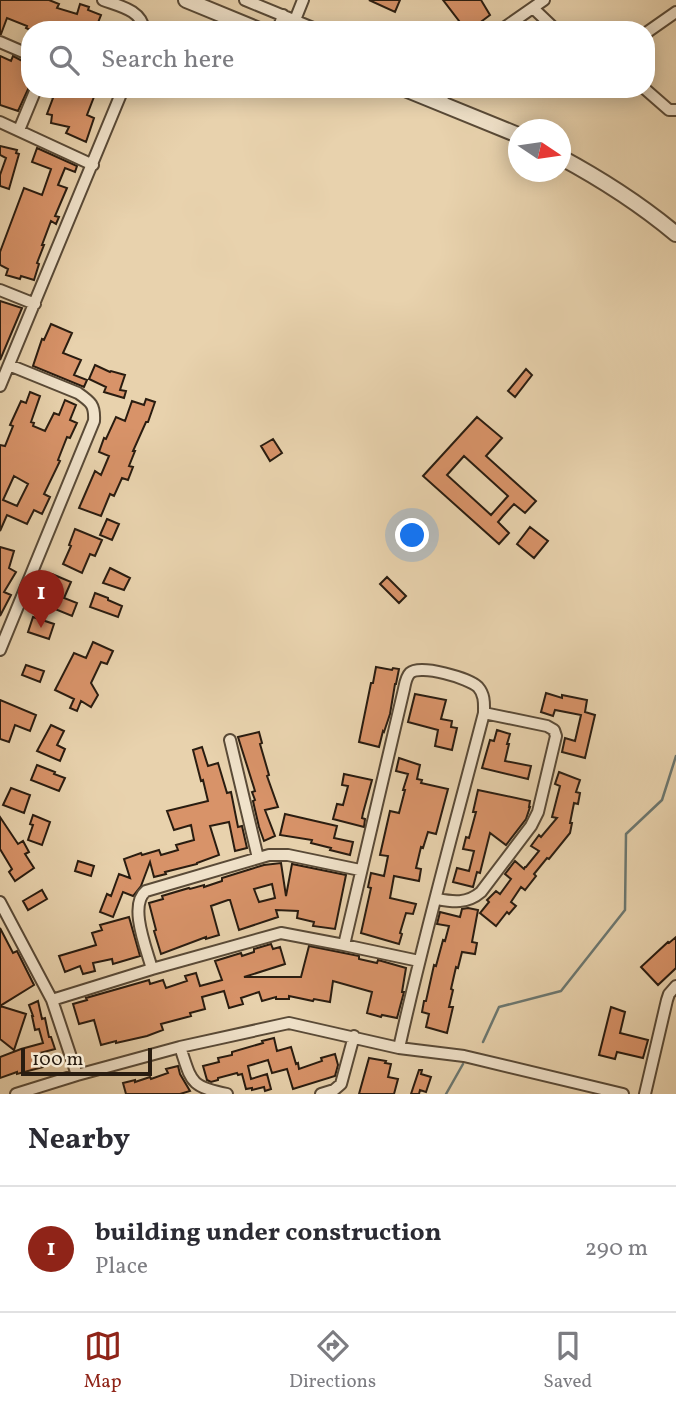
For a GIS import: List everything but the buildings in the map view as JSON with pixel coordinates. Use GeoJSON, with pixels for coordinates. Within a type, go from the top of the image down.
{"type":"FeatureCollection","features":[{"type":"Feature","properties":{"kind":"street"},"geometry":{"type":"LineString","coordinates":[[103,0],[134,12],[143,21]]}},
{"type":"Feature","properties":{"kind":"street"},"geometry":{"type":"LineString","coordinates":[[186,0],[237,21]]}},
{"type":"Feature","properties":{"kind":"street"},"geometry":{"type":"LineString","coordinates":[[245,0],[295,20],[303,0]]}},
{"type":"Feature","properties":{"kind":"street"},"geometry":{"type":"LineString","coordinates":[[514,21],[544,0]]}},
{"type":"Feature","properties":{"kind":"street"},"geometry":{"type":"LineString","coordinates":[[533,8],[547,21]]}},
{"type":"Feature","properties":{"kind":"street"},"geometry":{"type":"LineString","coordinates":[[655,27],[676,12]]}},
{"type":"Feature","properties":{"kind":"street"},"geometry":{"type":"LineString","coordinates":[[281,21],[283,15]]}},
{"type":"Feature","properties":{"kind":"street"},"geometry":{"type":"LineString","coordinates":[[0,42],[21,51]]}},
{"type":"Feature","properties":{"kind":"street"},"geometry":{"type":"LineString","coordinates":[[19,130],[32,98]]}},
{"type":"Feature","properties":{"kind":"street"},"geometry":{"type":"LineString","coordinates":[[0,387],[119,98]]}},
{"type":"Feature","properties":{"kind":"street"},"geometry":{"type":"LineString","coordinates":[[428,98],[508,131]]}},
{"type":"Feature","properties":{"kind":"street"},"geometry":{"type":"LineString","coordinates":[[438,102],[441,98]]}},
{"type":"Feature","properties":{"kind":"street"},"geometry":{"type":"LineString","coordinates":[[655,98],[669,110],[676,110]]}},
{"type":"Feature","properties":{"kind":"street"},"geometry":{"type":"LineString","coordinates":[[0,122],[93,164]]}},
{"type":"Feature","properties":{"kind":"street"},"geometry":{"type":"LineString","coordinates":[[571,162],[650,212],[676,234]]}},
{"type":"Feature","properties":{"kind":"street"},"geometry":{"type":"LineString","coordinates":[[0,290],[35,304]]}},
{"type":"Feature","properties":{"kind":"street"},"geometry":{"type":"LineString","coordinates":[[0,650],[94,421],[94,409],[88,400],[78,393],[9,365]]}},
{"type":"Feature","properties":{"kind":"street"},"geometry":{"type":"LineString","coordinates":[[344,945],[408,676],[419,670],[465,679],[478,687],[484,699],[484,713],[399,1048]]}},
{"type":"Feature","properties":{"kind":"street"},"geometry":{"type":"LineString","coordinates":[[436,899],[454,902],[468,900],[481,892],[531,826],[538,812],[556,736],[554,730],[547,726],[484,713]]}},
{"type":"Feature","properties":{"kind":"street"},"geometry":{"type":"LineString","coordinates":[[230,740],[258,858]]}},
{"type":"Feature","properties":{"kind":"street"},"geometry":{"type":"LineString","coordinates":[[152,969],[137,909],[141,895],[146,891],[269,855],[288,855],[360,870]]}},
{"type":"Feature","properties":{"kind":"street"},"geometry":{"type":"LineString","coordinates":[[0,902],[52,1000],[77,1075]]}},
{"type":"Feature","properties":{"kind":"street"},"geometry":{"type":"LineString","coordinates":[[52,1000],[281,933],[419,961]]}},
{"type":"Feature","properties":{"kind":"street"},"geometry":{"type":"LineString","coordinates":[[645,1094],[667,1000],[676,986]]}},
{"type":"Feature","properties":{"kind":"street"},"geometry":{"type":"LineString","coordinates":[[16,1094],[180,1047],[289,1023],[399,1048],[464,1056],[623,1094]]}},
{"type":"Feature","properties":{"kind":"street"},"geometry":{"type":"LineString","coordinates":[[321,1094],[334,1090],[341,1084],[354,1036]]}},
{"type":"Feature","properties":{"kind":"street"},"geometry":{"type":"LineString","coordinates":[[180,1047],[191,1079],[207,1090],[227,1094]]}},
{"type":"Feature","properties":{"kind":"street"},"geometry":{"type":"LineString","coordinates":[[564,1094],[567,1080]]}},
{"type":"Feature","properties":{"kind":"waterway"},"geometry":{"type":"LineString","coordinates":[[483,1042],[499,1007],[561,991],[625,910],[626,834],[662,800],[676,756]]}},
{"type":"Feature","properties":{"kind":"waterway"},"geometry":{"type":"LineString","coordinates":[[446,1094],[463,1064]]}},
{"type":"Feature","properties":{"kind":"place","name":"building under construction"},"geometry":{"type":"Point","coordinates":[41,628]}}]}
